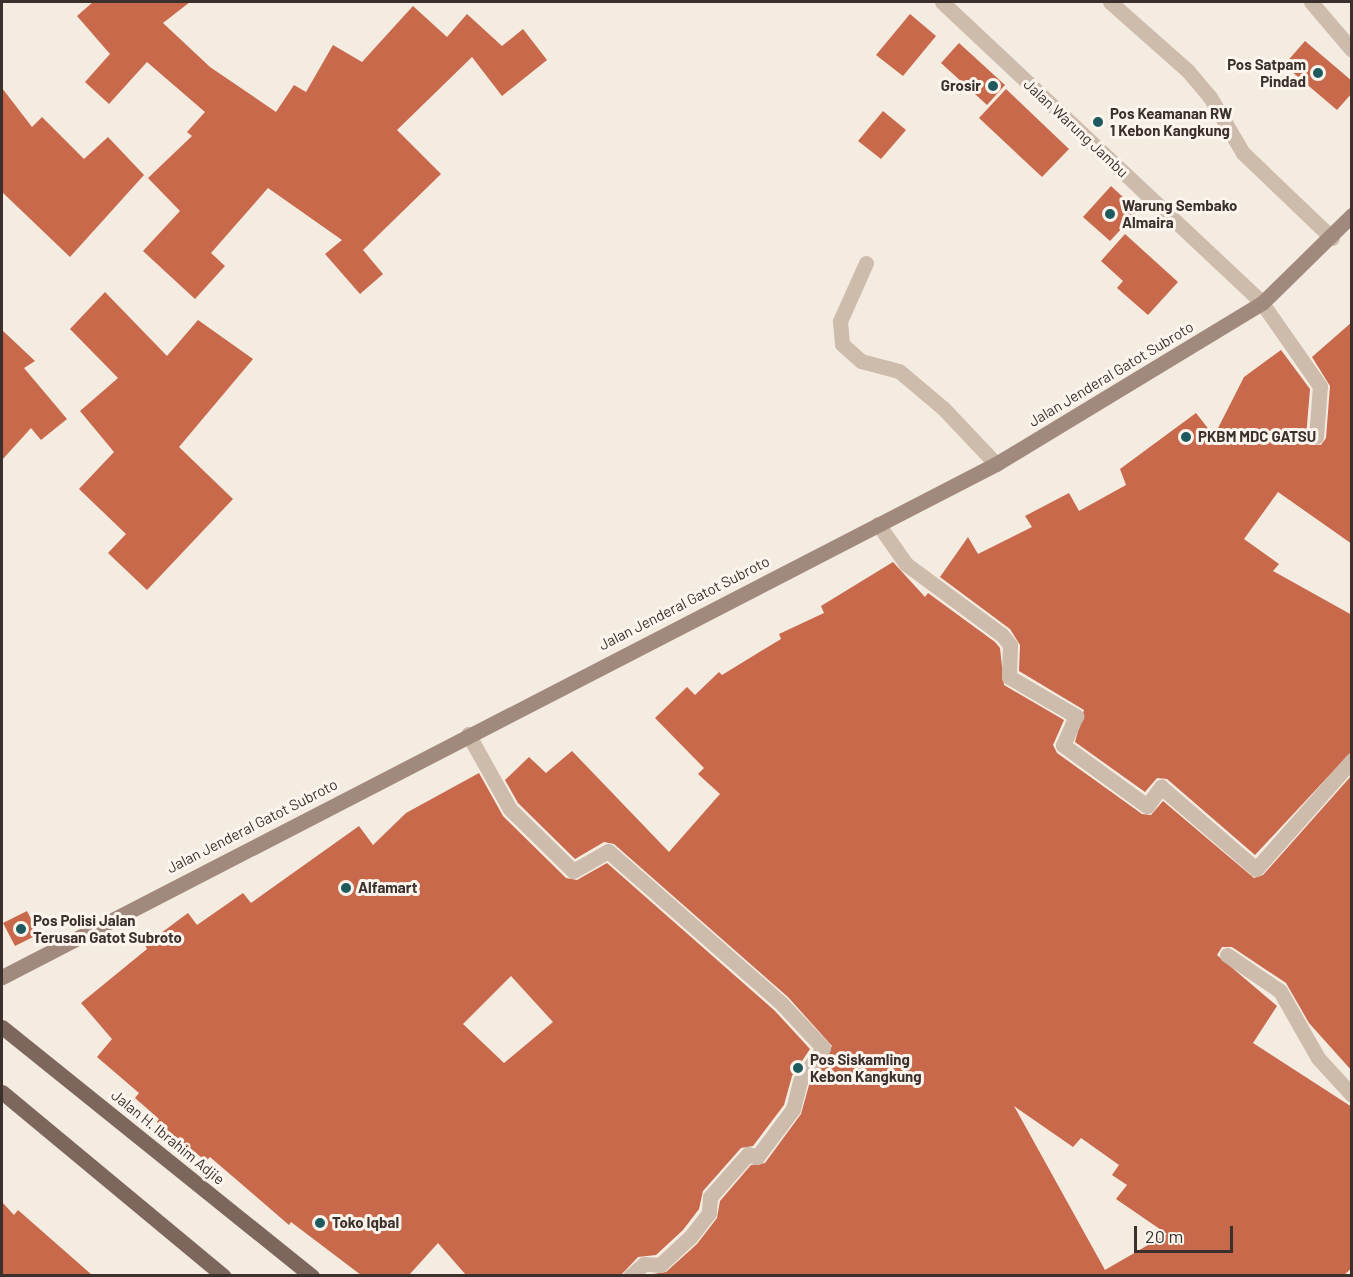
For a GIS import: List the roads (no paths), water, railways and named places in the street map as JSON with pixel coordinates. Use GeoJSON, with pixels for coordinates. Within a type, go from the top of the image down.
{"type":"FeatureCollection","features":[{"type":"Feature","properties":{"kind":"main road","name":"Jalan H. Ibrahim Adjie"},"geometry":{"type":"LineString","coordinates":[[2,1027],[312,1275]]}},
{"type":"Feature","properties":{"kind":"main road"},"geometry":{"type":"LineString","coordinates":[[4,1096],[224,1275]]}},
{"type":"Feature","properties":{"kind":"street","name":"Jalan Warung Jambu"},"geometry":{"type":"LineString","coordinates":[[942,2],[1270,296],[1320,386],[1316,437]]}},
{"type":"Feature","properties":{"kind":"street"},"geometry":{"type":"LineString","coordinates":[[1110,2],[1188,71],[1210,97],[1243,153],[1332,238]]}},
{"type":"Feature","properties":{"kind":"street"},"geometry":{"type":"LineString","coordinates":[[1311,2],[1352,50]]}},
{"type":"Feature","properties":{"kind":"street","name":"Jalan Jenderal Gatot Subroto"},"geometry":{"type":"LineString","coordinates":[[2,977],[468,734],[996,464],[1270,296],[1332,238],[1352,215]]}},
{"type":"Feature","properties":{"kind":"street"},"geometry":{"type":"LineString","coordinates":[[866,263],[840,321],[842,344],[861,361],[899,371],[943,408],[996,464]]}},
{"type":"Feature","properties":{"kind":"street"},"geometry":{"type":"LineString","coordinates":[[878,524],[906,564],[1002,635],[1010,645],[1009,677],[1076,716],[1063,745],[1147,806],[1161,787],[1256,868],[1352,760]]}},
{"type":"Feature","properties":{"kind":"street"},"geometry":{"type":"LineString","coordinates":[[468,734],[510,809],[573,871],[608,851],[782,1004],[824,1048],[800,1081],[793,1109],[758,1157],[748,1154],[710,1197],[709,1214],[690,1237],[660,1265],[644,1264],[630,1275]]}},
{"type":"Feature","properties":{"kind":"street"},"geometry":{"type":"LineString","coordinates":[[1227,955],[1280,991],[1318,1058],[1352,1095]]}},
{"type":"Feature","properties":{"kind":"place","name":"Pos Satpam Pindad"},"geometry":{"type":"Point","coordinates":[1318,73]}},
{"type":"Feature","properties":{"kind":"place","name":"Grosir"},"geometry":{"type":"Point","coordinates":[993,86]}},
{"type":"Feature","properties":{"kind":"place","name":"Pos Keamanan RW 1 Kebon Kangkung"},"geometry":{"type":"Point","coordinates":[1098,122]}},
{"type":"Feature","properties":{"kind":"place","name":"Warung Sembako Almaira"},"geometry":{"type":"Point","coordinates":[1110,214]}},
{"type":"Feature","properties":{"kind":"place","name":"PKBM MDC GATSU"},"geometry":{"type":"Point","coordinates":[1186,437]}},
{"type":"Feature","properties":{"kind":"place","name":"Alfamart"},"geometry":{"type":"Point","coordinates":[346,888]}},
{"type":"Feature","properties":{"kind":"place","name":"Pos Polisi Jalan Terusan Gatot Subroto"},"geometry":{"type":"Point","coordinates":[21,929]}},
{"type":"Feature","properties":{"kind":"place","name":"Pos Siskamling Kebon Kangkung"},"geometry":{"type":"Point","coordinates":[798,1068]}},
{"type":"Feature","properties":{"kind":"place","name":"Toko Iqbal"},"geometry":{"type":"Point","coordinates":[320,1223]}}]}
